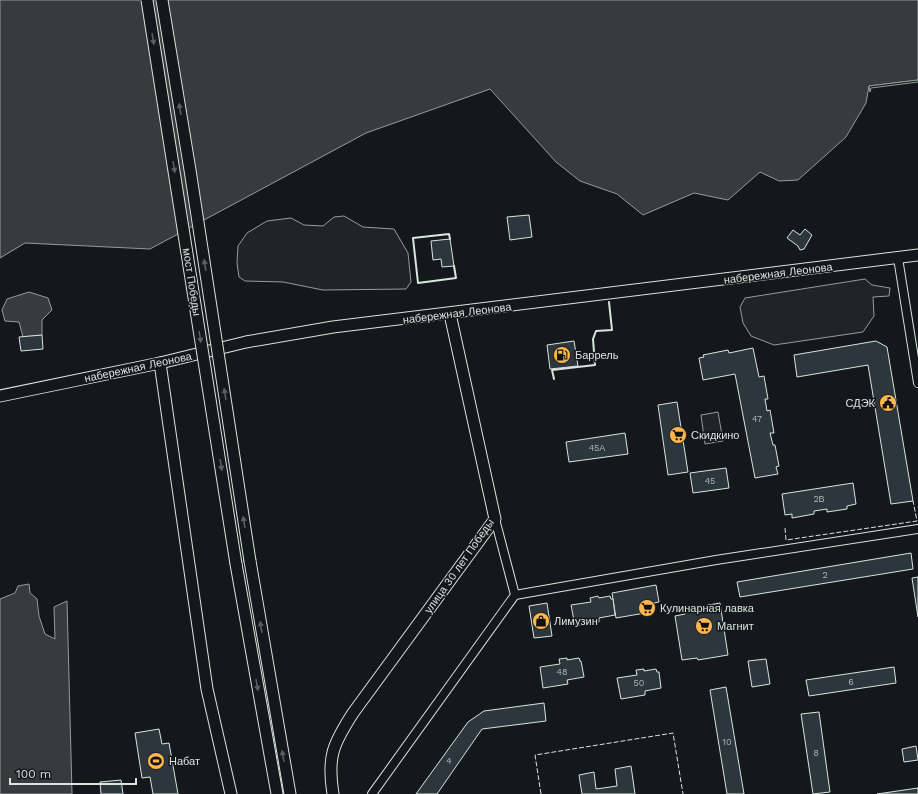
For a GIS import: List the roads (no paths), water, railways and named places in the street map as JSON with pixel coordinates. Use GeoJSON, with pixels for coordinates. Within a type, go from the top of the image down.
{"type":"FeatureCollection","features":[{"type":"Feature","properties":{"kind":"main road","name":"мост Победы"},"geometry":{"type":"LineString","coordinates":[[147,0],[236,564],[277,794]]}},
{"type":"Feature","properties":{"kind":"main road"},"geometry":{"type":"LineString","coordinates":[[162,0],[190,170],[250,561],[290,794]]}},
{"type":"Feature","properties":{"kind":"main road","name":"набережная Леонова"},"geometry":{"type":"LineString","coordinates":[[0,396],[160,363],[246,342],[333,327],[450,314],[918,255]]}},
{"type":"Feature","properties":{"kind":"main road","name":"улица 30 лет Победы"},"geometry":{"type":"LineString","coordinates":[[333,794],[331,765],[332,750],[338,737],[353,713],[495,519],[450,314]]}},
{"type":"Feature","properties":{"kind":"main road"},"geometry":{"type":"LineString","coordinates":[[160,363],[207,689],[231,794]]}},
{"type":"Feature","properties":{"kind":"street"},"geometry":{"type":"LineString","coordinates":[[898,258],[918,382]]}},
{"type":"Feature","properties":{"kind":"street"},"geometry":{"type":"LineString","coordinates":[[495,519],[514,595]]}},
{"type":"Feature","properties":{"kind":"street"},"geometry":{"type":"LineString","coordinates":[[372,794],[514,595],[716,560],[918,529]]}},
{"type":"Feature","properties":{"kind":"place","name":"Баррель"},"geometry":{"type":"Point","coordinates":[562,355]}},
{"type":"Feature","properties":{"kind":"place","name":"СДЭК"},"geometry":{"type":"Point","coordinates":[888,403]}},
{"type":"Feature","properties":{"kind":"place","name":"Скидкино"},"geometry":{"type":"Point","coordinates":[678,435]}},
{"type":"Feature","properties":{"kind":"place","name":"Кулинарная лавка"},"geometry":{"type":"Point","coordinates":[647,608]}},
{"type":"Feature","properties":{"kind":"place","name":"Лимузин"},"geometry":{"type":"Point","coordinates":[541,621]}},
{"type":"Feature","properties":{"kind":"place","name":"Магнит"},"geometry":{"type":"Point","coordinates":[704,626]}},
{"type":"Feature","properties":{"kind":"place","name":"Набат"},"geometry":{"type":"Point","coordinates":[156,761]}}]}
